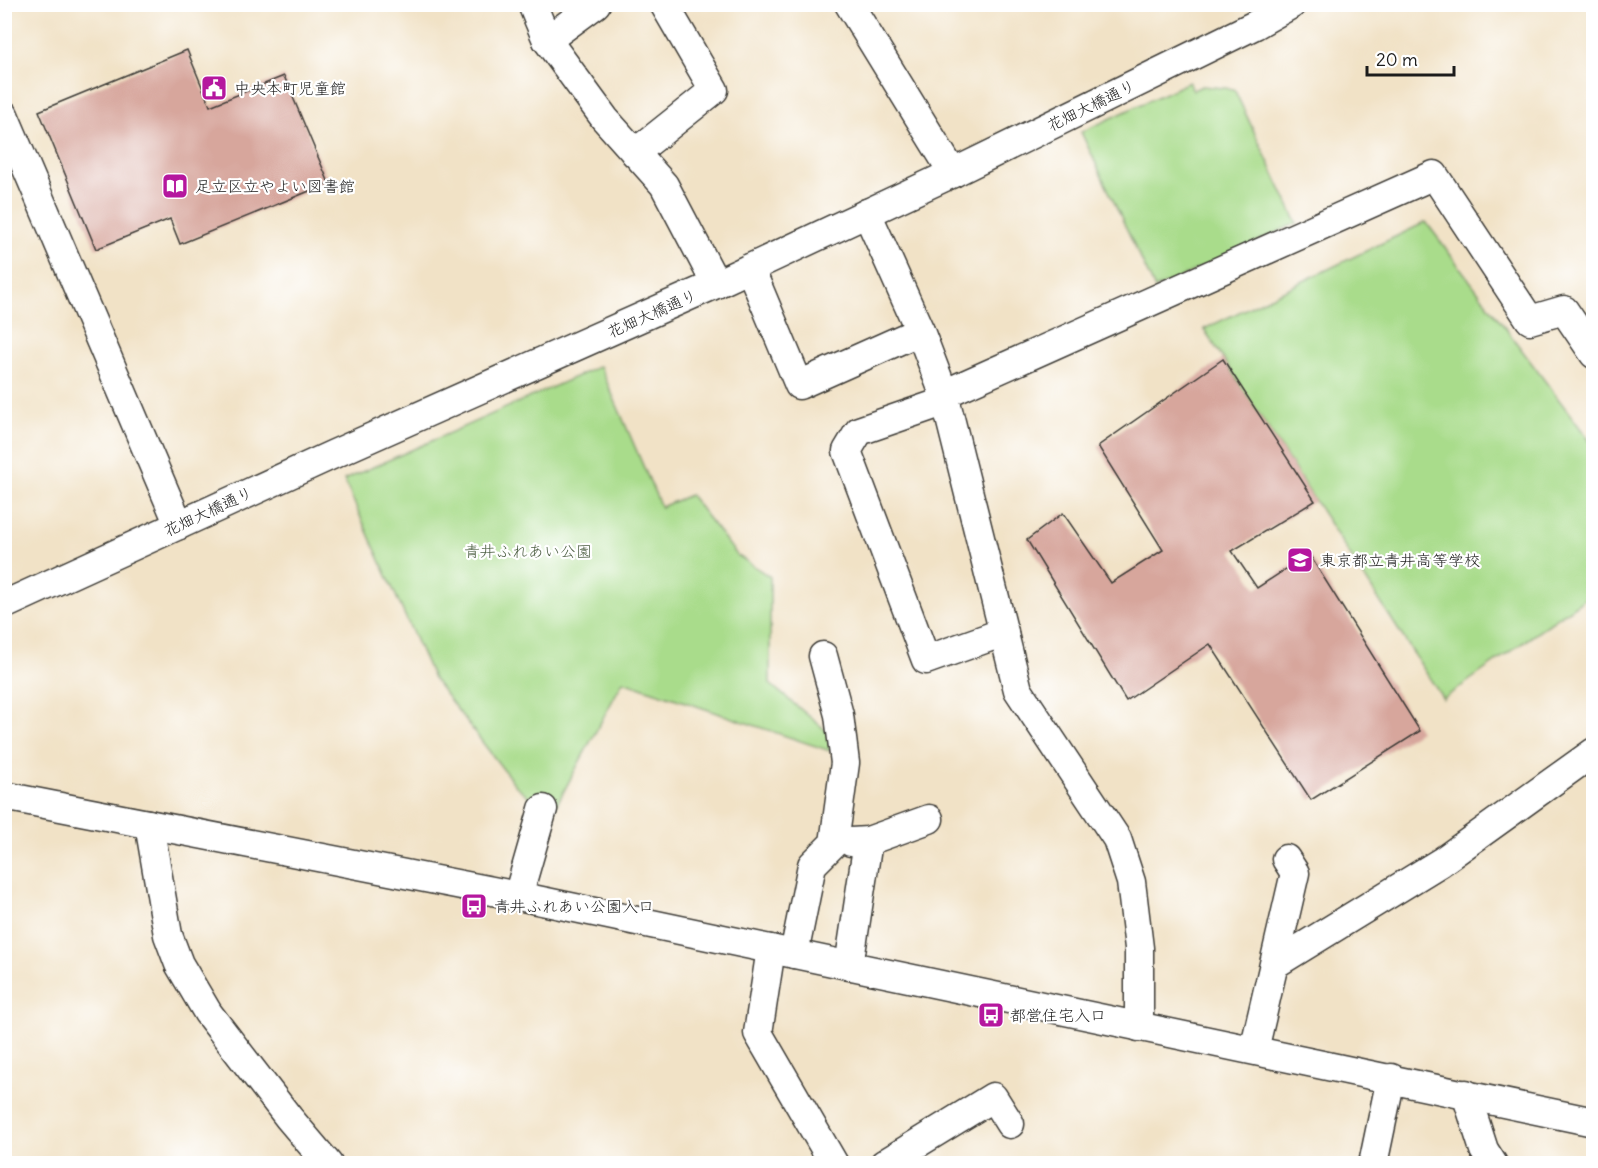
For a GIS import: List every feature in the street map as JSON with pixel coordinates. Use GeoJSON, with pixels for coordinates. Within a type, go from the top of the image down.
{"type":"FeatureCollection","features":[{"type":"Feature","properties":{"kind":"street"},"geometry":{"type":"LineString","coordinates":[[532,4],[547,40],[605,119],[664,185],[716,284]]}},
{"type":"Feature","properties":{"kind":"street"},"geometry":{"type":"LineString","coordinates":[[547,40],[596,4]]}},
{"type":"Feature","properties":{"kind":"street"},"geometry":{"type":"LineString","coordinates":[[635,153],[714,90],[664,4]]}},
{"type":"Feature","properties":{"kind":"street"},"geometry":{"type":"LineString","coordinates":[[849,4],[953,173]]}},
{"type":"Feature","properties":{"kind":"street","name":"花畑大橋通り"},"geometry":{"type":"LineString","coordinates":[[4,605],[333,454],[716,284],[953,173],[1255,25],[1292,4]]}},
{"type":"Feature","properties":{"kind":"street"},"geometry":{"type":"LineString","coordinates":[[4,116],[179,525]]}},
{"type":"Feature","properties":{"kind":"street"},"geometry":{"type":"LineString","coordinates":[[1004,632],[926,660],[847,451],[859,431],[945,398],[1434,176],[1530,320],[1564,310],[1593,354]]}},
{"type":"Feature","properties":{"kind":"street"},"geometry":{"type":"LineString","coordinates":[[867,213],[920,331],[945,398],[1018,690],[1117,839],[1131,882],[1139,948],[1139,1027]]}},
{"type":"Feature","properties":{"kind":"street"},"geometry":{"type":"LineString","coordinates":[[750,268],[799,385],[920,331]]}},
{"type":"Feature","properties":{"kind":"street"},"geometry":{"type":"LineString","coordinates":[[823,656],[839,715],[845,763],[834,843],[812,865],[758,1033],[831,1162]]}},
{"type":"Feature","properties":{"kind":"street"},"geometry":{"type":"LineString","coordinates":[[1275,964],[1441,862],[1593,752]]}},
{"type":"Feature","properties":{"kind":"street"},"geometry":{"type":"LineString","coordinates":[[4,796],[518,896],[1593,1122]]}},
{"type":"Feature","properties":{"kind":"street"},"geometry":{"type":"LineString","coordinates":[[518,896],[543,809]]}},
{"type":"Feature","properties":{"kind":"street"},"geometry":{"type":"LineString","coordinates":[[834,843],[868,841],[929,819]]}},
{"type":"Feature","properties":{"kind":"street"},"geometry":{"type":"LineString","coordinates":[[148,824],[168,935],[179,964],[208,1013],[289,1118],[328,1164]]}},
{"type":"Feature","properties":{"kind":"street"},"geometry":{"type":"LineString","coordinates":[[849,966],[868,841]]}},
{"type":"Feature","properties":{"kind":"street"},"geometry":{"type":"LineString","coordinates":[[1254,1050],[1295,873],[1286,859]]}},
{"type":"Feature","properties":{"kind":"street"},"geometry":{"type":"LineString","coordinates":[[1372,1164],[1391,1078]]}},
{"type":"Feature","properties":{"kind":"street"},"geometry":{"type":"LineString","coordinates":[[1466,1094],[1484,1150],[1493,1164]]}},
{"type":"Feature","properties":{"kind":"street"},"geometry":{"type":"LineString","coordinates":[[884,1164],[993,1097],[1010,1124]]}},
{"type":"Feature","properties":{"kind":"green space"},"geometry":{"type":"Polygon","coordinates":[[[1189,82],[1193,90],[1202,86],[1234,89],[1297,223],[1155,289],[1081,132],[1189,82]]]}},
{"type":"Feature","properties":{"kind":"green space"},"geometry":{"type":"Polygon","coordinates":[[[1426,222],[1593,445],[1593,593],[1443,699],[1204,329],[1426,222]]]}},
{"type":"Feature","properties":{"kind":"green space","name":"青井ふれあい公園"},"geometry":{"type":"Polygon","coordinates":[[[600,366],[661,507],[690,495],[737,555],[770,577],[770,684],[828,732],[830,751],[623,681],[551,815],[516,786],[433,678],[344,480],[600,366]]]}},
{"type":"Feature","properties":{"kind":"building"},"geometry":{"type":"Polygon","coordinates":[[[187,50],[210,106],[284,76],[329,183],[180,244],[170,219],[96,249],[39,111],[187,50]]]}},
{"type":"Feature","properties":{"kind":"building"},"geometry":{"type":"Polygon","coordinates":[[[1223,359],[1315,501],[1232,551],[1257,588],[1309,554],[1420,731],[1311,800],[1210,644],[1126,701],[1027,540],[1063,513],[1111,583],[1163,550],[1098,446],[1223,359]]]}},
{"type":"Feature","properties":{"kind":"place","name":"中央本町児童館"},"geometry":{"type":"Point","coordinates":[214,88]}},
{"type":"Feature","properties":{"kind":"place","name":"足立区立やよい図書館"},"geometry":{"type":"Point","coordinates":[175,186]}},
{"type":"Feature","properties":{"kind":"place","name":"東京都立青井高等学校"},"geometry":{"type":"Point","coordinates":[1300,560]}},
{"type":"Feature","properties":{"kind":"place","name":"青井ふれあい公園入口"},"geometry":{"type":"Point","coordinates":[474,906]}},
{"type":"Feature","properties":{"kind":"place","name":"都営住宅入口"},"geometry":{"type":"Point","coordinates":[991,1015]}}]}
